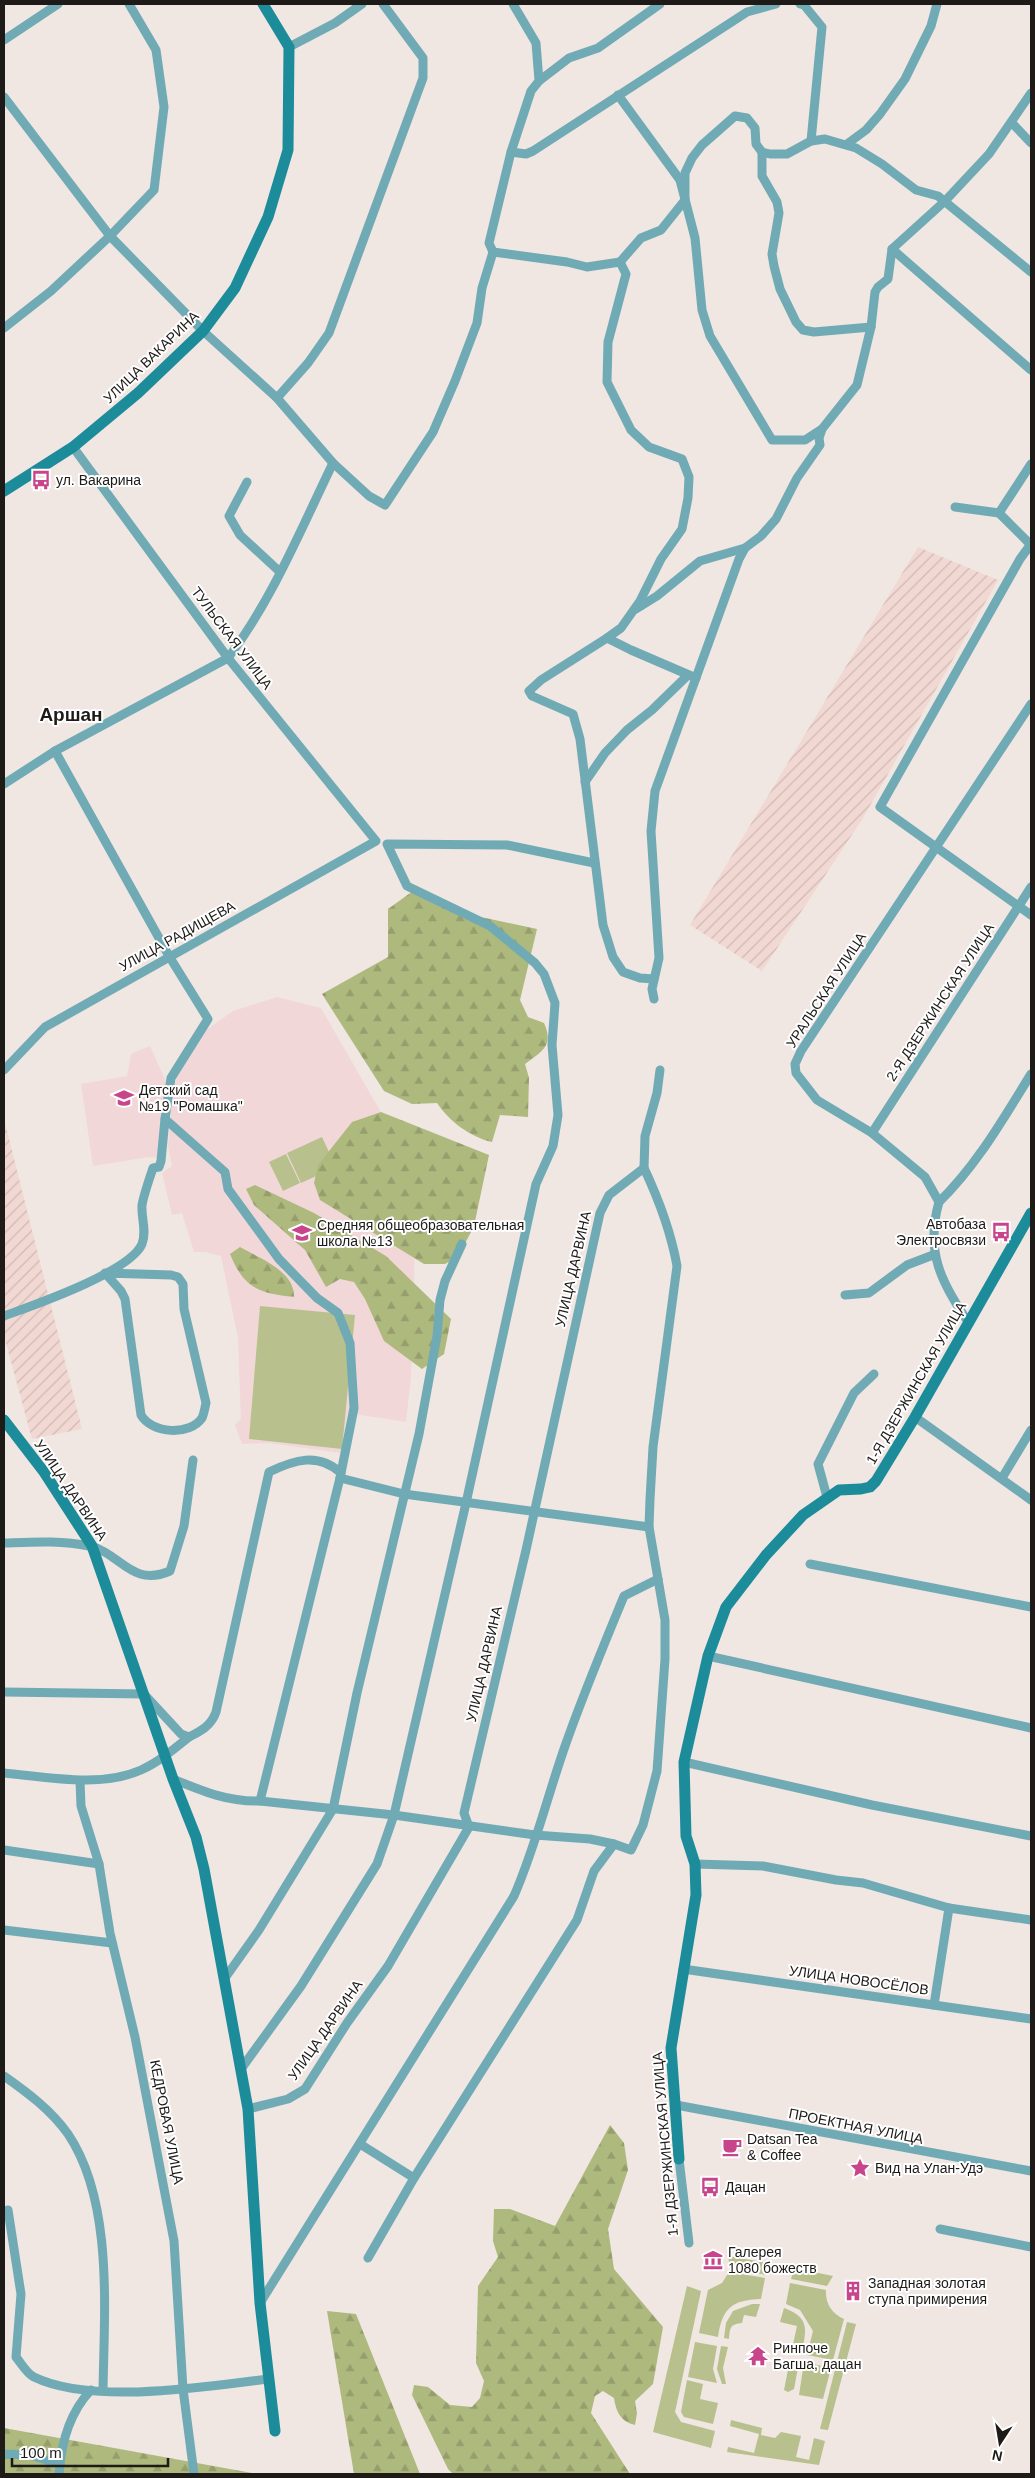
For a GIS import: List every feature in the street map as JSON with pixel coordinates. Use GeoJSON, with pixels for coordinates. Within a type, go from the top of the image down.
{"type":"FeatureCollection","features":[{"type":"Feature","properties":{"kind":"street"},"geometry":{"type":"LineString","coordinates":[[4,40],[58,4]]}},
{"type":"Feature","properties":{"kind":"street"},"geometry":{"type":"LineString","coordinates":[[4,328],[51,291],[110,236],[154,190],[164,107],[156,50],[129,4]]}},
{"type":"Feature","properties":{"kind":"street"},"geometry":{"type":"LineString","coordinates":[[263,4],[289,47],[335,23],[362,4]]}},
{"type":"Feature","properties":{"kind":"street"},"geometry":{"type":"LineString","coordinates":[[277,398],[308,364],[329,333],[423,78],[423,58],[383,4]]}},
{"type":"Feature","properties":{"kind":"street"},"geometry":{"type":"LineString","coordinates":[[513,4],[536,43],[539,81]]}},
{"type":"Feature","properties":{"kind":"street"},"geometry":{"type":"LineString","coordinates":[[4,97],[12,110],[110,236],[204,331],[277,398],[333,463],[369,496],[386,505],[433,432],[477,323],[482,288],[493,252],[489,243],[511,152],[531,91],[539,81],[569,58],[598,48],[660,4]]}},
{"type":"Feature","properties":{"kind":"street"},"geometry":{"type":"LineString","coordinates":[[511,152],[526,154],[533,151],[747,12],[776,4]]}},
{"type":"Feature","properties":{"kind":"street"},"geometry":{"type":"LineString","coordinates":[[800,4],[804,5],[822,26],[811,141]]}},
{"type":"Feature","properties":{"kind":"street"},"geometry":{"type":"LineString","coordinates":[[847,144],[866,130],[905,79],[931,26],[937,4]]}},
{"type":"Feature","properties":{"kind":"street","name":"УЛИЦА ВАКАРИНА"},"geometry":{"type":"LineString","coordinates":[[4,491],[73,447],[138,394],[204,331],[235,288],[271,207],[288,150],[289,47]]}},
{"type":"Feature","properties":{"kind":"street"},"geometry":{"type":"LineString","coordinates":[[618,95],[680,180],[695,238],[702,310],[710,336],[772,440],[780,441],[805,440],[822,429],[857,385],[871,327],[875,292],[878,287],[888,280],[892,249],[945,201],[989,154],[1031,93]]}},
{"type":"Feature","properties":{"kind":"street"},"geometry":{"type":"LineString","coordinates":[[4,116],[12,110]]}},
{"type":"Feature","properties":{"kind":"street"},"geometry":{"type":"LineString","coordinates":[[493,252],[567,262],[587,267],[620,262],[641,238],[661,230],[685,200],[685,173],[692,158],[702,145],[735,116],[747,118],[755,128],[756,144],[762,152],[762,176],[777,202],[779,213],[772,254],[780,289],[796,322],[803,330],[814,332],[871,327]]}},
{"type":"Feature","properties":{"kind":"street"},"geometry":{"type":"LineString","coordinates":[[1012,123],[1031,143]]}},
{"type":"Feature","properties":{"kind":"street"},"geometry":{"type":"LineString","coordinates":[[762,152],[786,154],[811,141],[825,139],[847,144],[882,164],[916,190],[928,192],[945,201],[1031,272]]}},
{"type":"Feature","properties":{"kind":"street"},"geometry":{"type":"LineString","coordinates":[[892,249],[1031,370]]}},
{"type":"Feature","properties":{"kind":"street"},"geometry":{"type":"LineString","coordinates":[[620,262],[626,274],[608,342],[607,382],[631,430],[649,447],[682,459],[689,477],[688,498],[682,528],[621,628],[541,680],[529,691],[532,696],[573,714],[580,739],[603,925],[612,957],[623,972],[640,978],[654,979]]}},
{"type":"Feature","properties":{"kind":"street"},"geometry":{"type":"LineString","coordinates":[[633,610],[657,596],[700,561],[745,548],[761,536],[776,520],[797,478],[820,445],[819,438],[822,429]]}},
{"type":"Feature","properties":{"kind":"street","name":"ТУЛЬСКАЯ УЛИЦА"},"geometry":{"type":"LineString","coordinates":[[73,447],[228,658],[376,841]]}},
{"type":"Feature","properties":{"kind":"street"},"geometry":{"type":"LineString","coordinates":[[4,784],[55,751],[228,658],[247,634],[280,572],[333,463]]}},
{"type":"Feature","properties":{"kind":"street"},"geometry":{"type":"LineString","coordinates":[[999,514],[1031,464]]}},
{"type":"Feature","properties":{"kind":"street"},"geometry":{"type":"LineString","coordinates":[[247,482],[229,516],[240,536],[280,572]]}},
{"type":"Feature","properties":{"kind":"street"},"geometry":{"type":"LineString","coordinates":[[954,507],[999,514],[1031,544],[1016,567],[880,807],[1031,915]]}},
{"type":"Feature","properties":{"kind":"street"},"geometry":{"type":"LineString","coordinates":[[654,999],[654,979],[659,958],[651,832],[655,791],[692,677],[745,548]]}},
{"type":"Feature","properties":{"kind":"street"},"geometry":{"type":"LineString","coordinates":[[607,638],[692,677]]}},
{"type":"Feature","properties":{"kind":"street"},"geometry":{"type":"LineString","coordinates":[[585,782],[627,730],[692,677]]}},
{"type":"Feature","properties":{"kind":"street","name":"УРАЛЬСКАЯ УЛИЦА"},"geometry":{"type":"LineString","coordinates":[[938,1202],[925,1177],[872,1133],[817,1100],[796,1073],[795,1064],[801,1051],[1031,704]]}},
{"type":"Feature","properties":{"kind":"street"},"geometry":{"type":"LineString","coordinates":[[4,1316],[122,1265],[142,1244],[144,1232],[142,1205],[153,1168],[159,1166],[161,1161],[171,1078],[208,1019],[169,956],[55,751]]}},
{"type":"Feature","properties":{"kind":"street","name":"УЛИЦА РАДИЩЕВА"},"geometry":{"type":"LineString","coordinates":[[4,1070],[45,1027],[376,841]]}},
{"type":"Feature","properties":{"kind":"street"},"geometry":{"type":"LineString","coordinates":[[241,2069],[301,1986],[377,1864],[394,1815],[466,1503],[536,1184],[553,1146],[558,1115],[552,1053],[555,1003],[544,974],[535,963],[490,926],[407,886],[387,844],[507,846],[594,863]]}},
{"type":"Feature","properties":{"kind":"street","name":"2-Я ДЗЕРЖИНСКАЯ УЛИЦА"},"geometry":{"type":"LineString","coordinates":[[872,1133],[1031,887]]}},
{"type":"Feature","properties":{"kind":"street"},"geometry":{"type":"LineString","coordinates":[[173,1779],[226,1799],[394,1815],[468,1827],[590,1839],[631,1850],[643,1826],[657,1771],[665,1659],[665,1620],[649,1527],[653,1447],[677,1266],[672,1239],[660,1202],[644,1168],[645,1136],[657,1093],[660,1070]]}},
{"type":"Feature","properties":{"kind":"street"},"geometry":{"type":"LineString","coordinates":[[969,1323],[952,1299],[933,1255],[933,1233],[938,1202],[956,1185],[990,1140],[1031,1074]]}},
{"type":"Feature","properties":{"kind":"street"},"geometry":{"type":"LineString","coordinates":[[165,1118],[225,1172],[228,1190],[273,1252],[317,1298],[338,1313],[350,1343],[354,1408],[340,1475],[260,1801]]}},
{"type":"Feature","properties":{"kind":"street","name":"УЛИЦА ДАРВИНА"},"geometry":{"type":"LineString","coordinates":[[248,2109],[288,2098],[305,2089],[347,2023],[388,1966],[468,1827],[464,1813],[600,1214],[609,1195],[644,1168]]}},
{"type":"Feature","properties":{"kind":"street","name":"1-Я ДЗЕРЖИНСКАЯ УЛИЦА"},"geometry":{"type":"LineString","coordinates":[[689,2242],[679,2159],[671,2048],[696,1895],[695,1864],[686,1836],[684,1762],[708,1656],[726,1608],[766,1555],[803,1515],[839,1490],[870,1487],[915,1417],[1031,1213]]}},
{"type":"Feature","properties":{"kind":"street"},"geometry":{"type":"LineString","coordinates":[[226,1978],[259,1930],[333,1809],[438,1336],[440,1300],[445,1281],[462,1244]]}},
{"type":"Feature","properties":{"kind":"street"},"geometry":{"type":"LineString","coordinates":[[845,1295],[869,1293],[907,1265],[933,1255]]}},
{"type":"Feature","properties":{"kind":"street"},"geometry":{"type":"LineString","coordinates":[[105,1273],[170,1275],[178,1277],[183,1284],[184,1308],[206,1402],[202,1418],[196,1424],[174,1430],[162,1430],[152,1428],[144,1421],[141,1414],[125,1299],[121,1291],[105,1273]]}},
{"type":"Feature","properties":{"kind":"street"},"geometry":{"type":"LineString","coordinates":[[827,1497],[818,1464],[854,1393],[874,1374]]}},
{"type":"Feature","properties":{"kind":"street"},"geometry":{"type":"LineString","coordinates":[[915,1417],[1031,1500]]}},
{"type":"Feature","properties":{"kind":"street","name":"УЛИЦА ДАРВИНА"},"geometry":{"type":"LineString","coordinates":[[4,1420],[44,1472],[92,1546],[165,1755]]}},
{"type":"Feature","properties":{"kind":"street"},"geometry":{"type":"LineString","coordinates":[[1002,1478],[1031,1430]]}},
{"type":"Feature","properties":{"kind":"street"},"geometry":{"type":"LineString","coordinates":[[4,1772],[80,1781],[129,1775],[149,1766],[189,1737],[205,1729],[213,1721],[269,1472],[292,1461],[305,1459],[334,1465],[340,1475],[404,1494],[533,1513],[649,1527]]}},
{"type":"Feature","properties":{"kind":"street"},"geometry":{"type":"LineString","coordinates":[[4,1543],[65,1542],[92,1546],[135,1572],[155,1576],[170,1571],[184,1526],[193,1460]]}},
{"type":"Feature","properties":{"kind":"street"},"geometry":{"type":"LineString","coordinates":[[810,1564],[1031,1607]]}},
{"type":"Feature","properties":{"kind":"street"},"geometry":{"type":"LineString","coordinates":[[260,2303],[514,1896],[528,1863],[535,1835],[589,1681],[624,1596],[658,1579]]}},
{"type":"Feature","properties":{"kind":"street"},"geometry":{"type":"LineString","coordinates":[[708,1656],[1031,1728]]}},
{"type":"Feature","properties":{"kind":"street"},"geometry":{"type":"LineString","coordinates":[[4,1692],[144,1694]]}},
{"type":"Feature","properties":{"kind":"street","name":"УЛИЦА ДАРВИНА"},"geometry":{"type":"LineString","coordinates":[[144,1694],[172,1726],[181,1734],[189,1737]]}},
{"type":"Feature","properties":{"kind":"street"},"geometry":{"type":"LineString","coordinates":[[165,1755],[196,1837],[204,1869],[226,1978],[248,2109],[260,2303],[275,2431]]}},
{"type":"Feature","properties":{"kind":"street"},"geometry":{"type":"LineString","coordinates":[[684,1762],[872,1805],[1031,1836]]}},
{"type":"Feature","properties":{"kind":"street","name":"КЕДРОВАЯ УЛИЦА"},"geometry":{"type":"LineString","coordinates":[[80,1781],[81,1806],[99,1864],[112,1943],[135,2037],[174,2241],[183,2389],[194,2474]]}},
{"type":"Feature","properties":{"kind":"street"},"geometry":{"type":"LineString","coordinates":[[368,2258],[414,2178],[577,1920],[594,1871],[614,1844]]}},
{"type":"Feature","properties":{"kind":"street"},"geometry":{"type":"LineString","coordinates":[[4,1850],[99,1864]]}},
{"type":"Feature","properties":{"kind":"street"},"geometry":{"type":"LineString","coordinates":[[695,1864],[763,1866],[836,1880],[864,1883],[949,1908],[1031,1920]]}},
{"type":"Feature","properties":{"kind":"street"},"geometry":{"type":"LineString","coordinates":[[934,2004],[949,1908]]}},
{"type":"Feature","properties":{"kind":"street"},"geometry":{"type":"LineString","coordinates":[[4,1930],[112,1943]]}},
{"type":"Feature","properties":{"kind":"street","name":"УЛИЦА НОВОСЁЛОВ"},"geometry":{"type":"LineString","coordinates":[[683,1969],[934,2004],[1031,2020]]}},
{"type":"Feature","properties":{"kind":"street"},"geometry":{"type":"LineString","coordinates":[[4,2076],[30,2094],[68,2134],[83,2159],[91,2183],[104,2264],[103,2392]]}},
{"type":"Feature","properties":{"kind":"street","name":"ПРОЕКТНАЯ УЛИЦА"},"geometry":{"type":"LineString","coordinates":[[676,2105],[1031,2171]]}},
{"type":"Feature","properties":{"kind":"street"},"geometry":{"type":"LineString","coordinates":[[360,2144],[414,2178]]}},
{"type":"Feature","properties":{"kind":"street"},"geometry":{"type":"LineString","coordinates":[[8,2210],[21,2294],[16,2357],[32,2376],[62,2387],[103,2392],[183,2389],[268,2380]]}},
{"type":"Feature","properties":{"kind":"street"},"geometry":{"type":"LineString","coordinates":[[940,2229],[1031,2247]]}},
{"type":"Feature","properties":{"kind":"street"},"geometry":{"type":"LineString","coordinates":[[59,2474],[74,2411],[91,2390]]}},
{"type":"Feature","properties":{"kind":"street"},"geometry":{"type":"LineString","coordinates":[[4,2454],[30,2455],[60,2464]]}},
{"type":"Feature","properties":{"kind":"shaded area"},"geometry":{"type":"Polygon","coordinates":[[[918,547],[998,580],[863,818],[762,971],[690,925],[918,547]]]}},
{"type":"Feature","properties":{"kind":"shaded area","name":"Средняя общеобразовательная школа №13"},"geometry":{"type":"Polygon","coordinates":[[[277,997],[321,1008],[417,1175],[411,1377],[406,1422],[348,1413],[341,1453],[269,1443],[242,1444],[235,1425],[241,1419],[238,1338],[221,1256],[205,1252],[194,1252],[182,1213],[172,1215],[162,1173],[172,1166],[168,1146],[173,1088],[185,1057],[202,1033],[233,1011],[277,997]]]}},
{"type":"Feature","properties":{"kind":"shaded area","name":"Детский сад №19 \"Ромашка\""},"geometry":{"type":"Polygon","coordinates":[[[150,1046],[167,1084],[159,1158],[149,1157],[93,1166],[81,1084],[127,1076],[131,1054],[150,1046]]]}},
{"type":"Feature","properties":{"kind":"shaded area"},"geometry":{"type":"Polygon","coordinates":[[[4,1119],[82,1429],[32,1439],[4,1336],[4,1119]]]}},
{"type":"Feature","properties":{"kind":"green space"},"geometry":{"type":"Polygon","coordinates":[[[413,891],[462,913],[537,929],[520,1000],[528,1017],[544,1023],[548,1037],[547,1042],[542,1051],[525,1064],[529,1078],[528,1117],[500,1115],[492,1142],[468,1132],[448,1116],[437,1103],[412,1104],[384,1091],[322,994],[388,957],[388,909],[413,891]]]}},
{"type":"Feature","properties":{"kind":"green space"},"geometry":{"type":"Polygon","coordinates":[[[381,1112],[489,1155],[474,1226],[458,1257],[445,1264],[424,1264],[320,1200],[314,1183],[318,1165],[352,1122],[381,1112]]]}},
{"type":"Feature","properties":{"kind":"green space"},"geometry":{"type":"Polygon","coordinates":[[[322,1137],[336,1167],[301,1183],[287,1153],[322,1137]]]}},
{"type":"Feature","properties":{"kind":"green space"},"geometry":{"type":"Polygon","coordinates":[[[286,1154],[300,1183],[283,1191],[269,1162],[286,1154]]]}},
{"type":"Feature","properties":{"kind":"green space"},"geometry":{"type":"Polygon","coordinates":[[[255,1185],[314,1213],[386,1256],[451,1319],[444,1354],[422,1369],[384,1341],[365,1299],[354,1282],[340,1279],[326,1287],[305,1250],[254,1205],[246,1189],[255,1185]]]}},
{"type":"Feature","properties":{"kind":"green space"},"geometry":{"type":"Polygon","coordinates":[[[240,1247],[266,1261],[282,1273],[289,1280],[293,1288],[294,1297],[262,1291],[247,1281],[235,1265],[230,1254],[240,1247]]]}},
{"type":"Feature","properties":{"kind":"green space"},"geometry":{"type":"Polygon","coordinates":[[[260,1306],[355,1315],[342,1449],[249,1439],[260,1306]]]}},
{"type":"Feature","properties":{"kind":"green space"},"geometry":{"type":"Polygon","coordinates":[[[610,2125],[624,2143],[628,2170],[608,2229],[614,2269],[663,2327],[653,2384],[635,2401],[637,2413],[635,2425],[630,2424],[620,2416],[614,2398],[603,2391],[595,2396],[591,2413],[630,2474],[453,2474],[448,2469],[412,2395],[414,2385],[428,2387],[450,2405],[472,2407],[480,2398],[484,2381],[476,2363],[478,2286],[498,2257],[493,2241],[494,2209],[510,2209],[555,2226],[610,2125]]]}},
{"type":"Feature","properties":{"kind":"green space"},"geometry":{"type":"Polygon","coordinates":[[[728,2256],[768,2263],[766,2275],[730,2268],[728,2256]]]}},
{"type":"Feature","properties":{"kind":"green space"},"geometry":{"type":"Polygon","coordinates":[[[794,2268],[833,2276],[827,2286],[791,2279],[794,2268]]]}},
{"type":"Feature","properties":{"kind":"green space"},"geometry":{"type":"Polygon","coordinates":[[[729,2272],[765,2278],[761,2299],[742,2301],[730,2308],[722,2319],[718,2337],[699,2333],[708,2290],[722,2283],[729,2272]]]}},
{"type":"Feature","properties":{"kind":"green space"},"geometry":{"type":"Polygon","coordinates":[[[790,2283],[826,2290],[830,2308],[844,2319],[833,2360],[807,2355],[813,2331],[800,2310],[786,2304],[790,2283]]]}},
{"type":"Feature","properties":{"kind":"green space"},"geometry":{"type":"Polygon","coordinates":[[[687,2286],[701,2291],[675,2412],[681,2422],[715,2431],[711,2448],[653,2432],[687,2286]]]}},
{"type":"Feature","properties":{"kind":"green space"},"geometry":{"type":"Polygon","coordinates":[[[752,2304],[760,2304],[756,2317],[744,2315],[742,2323],[731,2327],[729,2339],[724,2338],[726,2323],[733,2311],[752,2304]]]}},
{"type":"Feature","properties":{"kind":"green space"},"geometry":{"type":"Polygon","coordinates":[[[784,2308],[798,2315],[802,2320],[805,2336],[802,2351],[792,2349],[797,2326],[780,2322],[784,2308]]]}},
{"type":"Feature","properties":{"kind":"green space"},"geometry":{"type":"Polygon","coordinates":[[[327,2311],[356,2314],[420,2474],[354,2474],[327,2311]]]}},
{"type":"Feature","properties":{"kind":"green space"},"geometry":{"type":"Polygon","coordinates":[[[847,2322],[856,2324],[828,2430],[820,2429],[847,2322]]]}},
{"type":"Feature","properties":{"kind":"green space"},"geometry":{"type":"Polygon","coordinates":[[[695,2342],[717,2346],[713,2369],[717,2383],[688,2377],[695,2342]]]}},
{"type":"Feature","properties":{"kind":"green space"},"geometry":{"type":"Polygon","coordinates":[[[721,2346],[728,2347],[723,2368],[726,2384],[722,2384],[717,2369],[721,2346]]]}},
{"type":"Feature","properties":{"kind":"green space"},"geometry":{"type":"Polygon","coordinates":[[[790,2360],[799,2362],[794,2389],[788,2392],[784,2390],[790,2360]]]}},
{"type":"Feature","properties":{"kind":"green space"},"geometry":{"type":"Polygon","coordinates":[[[804,2362],[831,2368],[823,2399],[799,2395],[804,2362]]]}},
{"type":"Feature","properties":{"kind":"green space"},"geometry":{"type":"Polygon","coordinates":[[[687,2380],[703,2384],[700,2399],[718,2403],[713,2424],[684,2417],[681,2412],[687,2380]]]}},
{"type":"Feature","properties":{"kind":"green space"},"geometry":{"type":"Polygon","coordinates":[[[731,2420],[762,2428],[761,2435],[775,2438],[781,2432],[801,2436],[796,2457],[809,2460],[814,2438],[825,2441],[819,2465],[727,2452],[728,2447],[754,2453],[759,2434],[730,2426],[731,2420]]]}},
{"type":"Feature","properties":{"kind":"green space"},"geometry":{"type":"Polygon","coordinates":[[[4,2428],[257,2474],[4,2474],[4,2428]]]}},
{"type":"Feature","properties":{"kind":"place","name":"ул. Вакарина"},"geometry":{"type":"Point","coordinates":[41,480]}},
{"type":"Feature","properties":{"kind":"place","name":"Детский сад №19 \"Ромашка\""},"geometry":{"type":"Point","coordinates":[124,1098]}},
{"type":"Feature","properties":{"kind":"place","name":"Автобаза Электросвязи"},"geometry":{"type":"Point","coordinates":[1001,1232]}},
{"type":"Feature","properties":{"kind":"place","name":"Средняя общеобразовательная школа №13"},"geometry":{"type":"Point","coordinates":[302,1233]}},
{"type":"Feature","properties":{"kind":"place","name":"Datsan Tea & Coffee"},"geometry":{"type":"Point","coordinates":[732,2147]}},
{"type":"Feature","properties":{"kind":"place","name":"Вид на Улан-Удэ"},"geometry":{"type":"Point","coordinates":[860,2168]}},
{"type":"Feature","properties":{"kind":"place","name":"Дацан"},"geometry":{"type":"Point","coordinates":[710,2187]}},
{"type":"Feature","properties":{"kind":"place","name":"Галерея 1080 божеств"},"geometry":{"type":"Point","coordinates":[713,2260]}},
{"type":"Feature","properties":{"kind":"place","name":"Западная золотая ступа примирения"},"geometry":{"type":"Point","coordinates":[853,2291]}},
{"type":"Feature","properties":{"kind":"place","name":"Ринпоче Багша, дацан"},"geometry":{"type":"Point","coordinates":[758,2356]}},
{"type":"Feature","properties":{"kind":"district","name":"Аршан"},"geometry":{"type":"Point","coordinates":[71,714]}}]}
